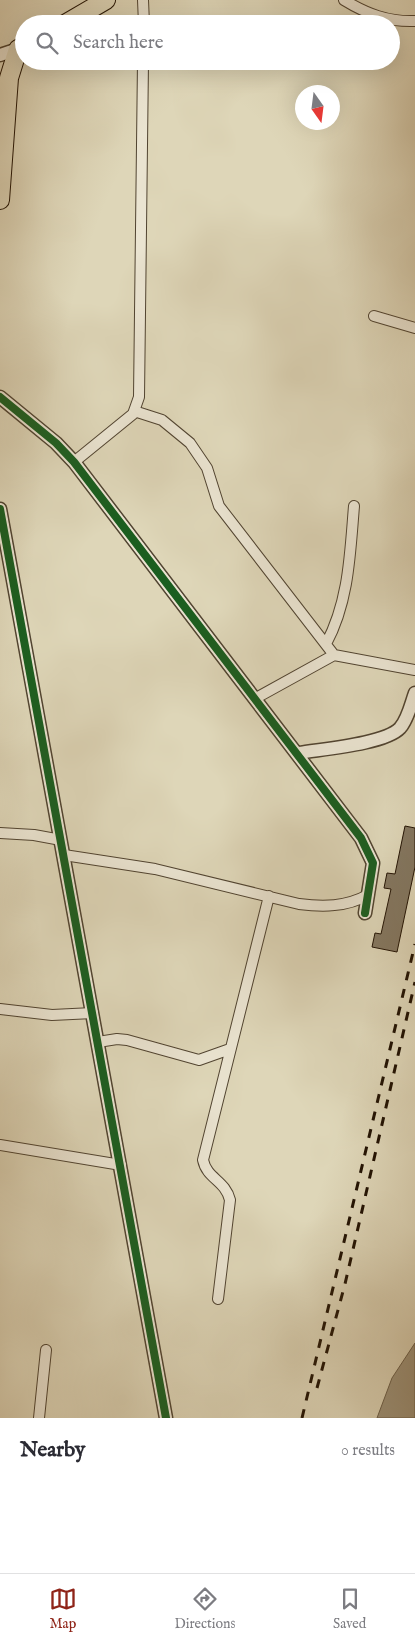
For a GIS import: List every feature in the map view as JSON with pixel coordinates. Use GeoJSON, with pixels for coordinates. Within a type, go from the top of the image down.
{"type":"FeatureCollection","features":[{"type":"Feature","properties":{"kind":"highway"},"geometry":{"type":"LineString","coordinates":[[80,15],[106,0]]}},
{"type":"Feature","properties":{"kind":"highway"},"geometry":{"type":"LineString","coordinates":[[0,200],[9,78],[15,63]]}},
{"type":"Feature","properties":{"kind":"street"},"geometry":{"type":"LineString","coordinates":[[143,0],[144,15]]}},
{"type":"Feature","properties":{"kind":"street"},"geometry":{"type":"LineString","coordinates":[[344,0],[372,15]]}},
{"type":"Feature","properties":{"kind":"street"},"geometry":{"type":"LineString","coordinates":[[400,20],[415,21]]}},
{"type":"Feature","properties":{"kind":"street"},"geometry":{"type":"LineString","coordinates":[[0,55],[15,50]]}},
{"type":"Feature","properties":{"kind":"street"},"geometry":{"type":"LineString","coordinates":[[74,462],[125,422],[134,411],[138,397],[142,70]]}},
{"type":"Feature","properties":{"kind":"street"},"geometry":{"type":"LineString","coordinates":[[374,316],[415,328]]}},
{"type":"Feature","properties":{"kind":"street"},"geometry":{"type":"LineString","coordinates":[[0,397],[56,443],[74,462],[299,754],[368,849],[373,863],[365,913]]}},
{"type":"Feature","properties":{"kind":"street"},"geometry":{"type":"LineString","coordinates":[[134,411],[162,420],[177,430],[190,443],[207,468],[219,506],[334,655]]}},
{"type":"Feature","properties":{"kind":"street"},"geometry":{"type":"LineString","coordinates":[[326,644],[340,613],[348,579],[354,506]]}},
{"type":"Feature","properties":{"kind":"street"},"geometry":{"type":"LineString","coordinates":[[0,509],[166,1418]]}},
{"type":"Feature","properties":{"kind":"street"},"geometry":{"type":"LineString","coordinates":[[256,698],[334,655],[415,670]]}},
{"type":"Feature","properties":{"kind":"street"},"geometry":{"type":"LineString","coordinates":[[299,754],[376,740],[390,735],[403,723],[415,692]]}},
{"type":"Feature","properties":{"kind":"street"},"geometry":{"type":"LineString","coordinates":[[0,833],[34,835],[61,840]]}},
{"type":"Feature","properties":{"kind":"street"},"geometry":{"type":"LineString","coordinates":[[64,854],[155,869],[316,906],[342,904],[368,895]]}},
{"type":"Feature","properties":{"kind":"street"},"geometry":{"type":"LineString","coordinates":[[218,1299],[230,1200],[225,1186],[210,1175],[204,1168],[202,1160],[269,896]]}},
{"type":"Feature","properties":{"kind":"street"},"geometry":{"type":"LineString","coordinates":[[0,1009],[52,1014],[93,1012]]}},
{"type":"Feature","properties":{"kind":"street"},"geometry":{"type":"LineString","coordinates":[[98,1042],[117,1038],[199,1060],[230,1049]]}},
{"type":"Feature","properties":{"kind":"street"},"geometry":{"type":"LineString","coordinates":[[0,1145],[121,1165]]}},
{"type":"Feature","properties":{"kind":"street"},"geometry":{"type":"LineString","coordinates":[[38,1418],[46,1350]]}},
{"type":"Feature","properties":{"kind":"shaded area"},"geometry":{"type":"Polygon","coordinates":[[[415,1343],[415,1418],[377,1418],[392,1378],[415,1343]]]}},
{"type":"Feature","properties":{"kind":"building"},"geometry":{"type":"Polygon","coordinates":[[[405,826],[415,828],[415,867],[397,952],[372,947],[375,933],[381,934],[391,889],[384,888],[387,873],[395,874],[405,826]]]}},
{"type":"Feature","properties":{"kind":"railway"},"geometry":{"type":"LineString","coordinates":[[302,1418],[415,944]]}},
{"type":"Feature","properties":{"kind":"railway"},"geometry":{"type":"LineString","coordinates":[[317,1388],[345,1284],[415,982]]}},
{"type":"Feature","properties":{"kind":"cycle path"},"geometry":{"type":"LineString","coordinates":[[0,397],[56,443],[74,462],[361,838],[373,863],[365,913]]}},
{"type":"Feature","properties":{"kind":"cycle path"},"geometry":{"type":"LineString","coordinates":[[0,509],[166,1418]]}}]}
